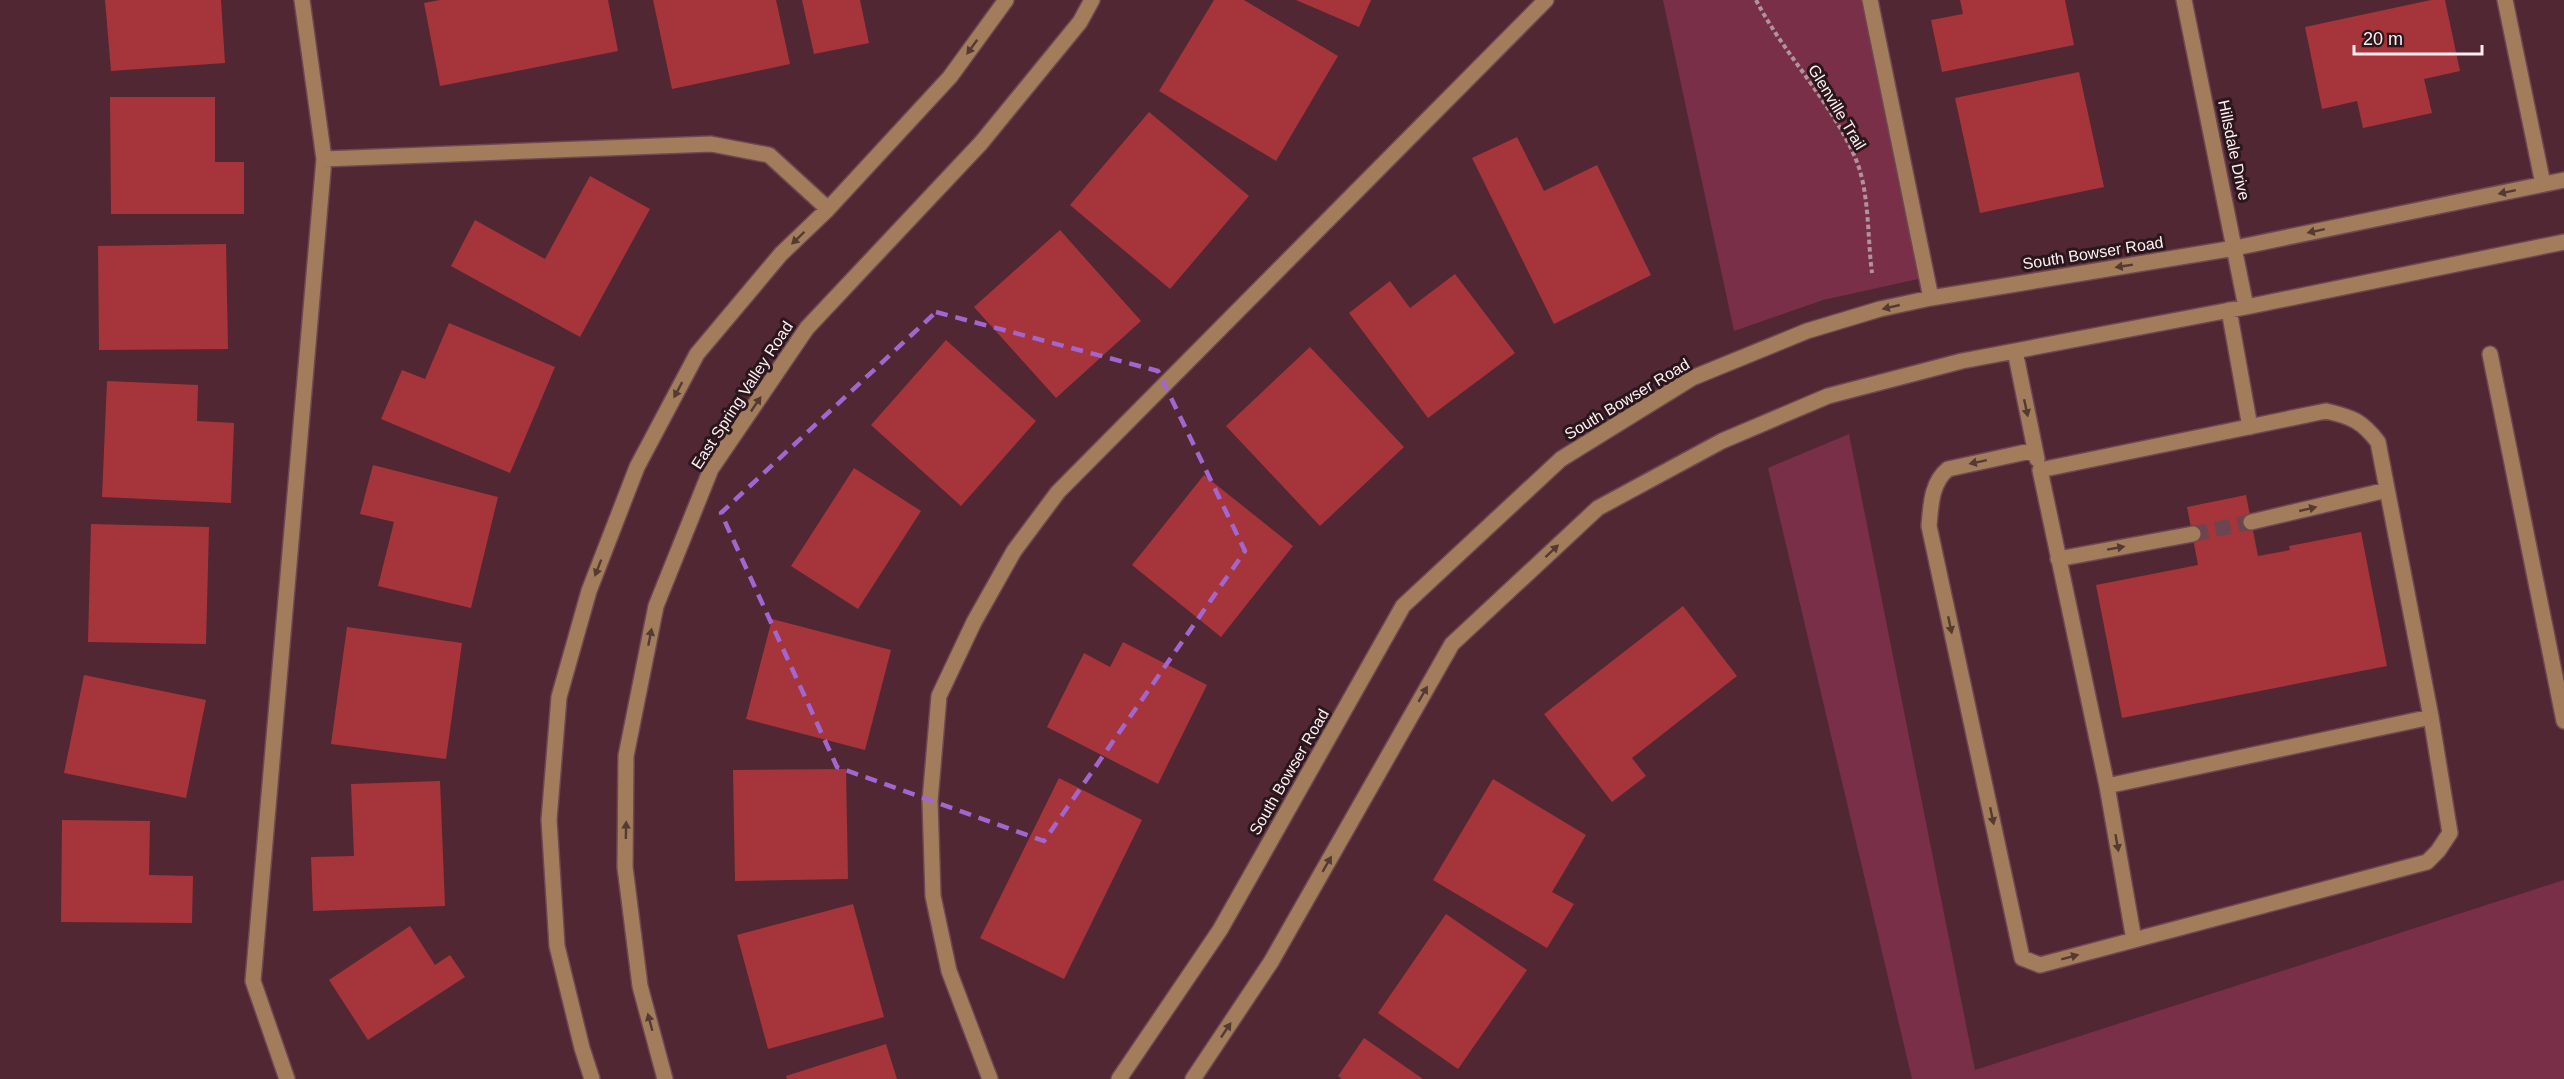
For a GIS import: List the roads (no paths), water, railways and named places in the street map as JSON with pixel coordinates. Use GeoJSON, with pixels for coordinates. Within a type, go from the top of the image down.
{"type":"FeatureCollection","features":[{"type":"Feature","properties":{"kind":"street"},"geometry":{"type":"LineString","coordinates":[[286,1079],[253,981],[324,159],[302,0]]}},
{"type":"Feature","properties":{"kind":"street"},"geometry":{"type":"LineString","coordinates":[[592,1079],[557,946],[549,820],[559,697],[589,591],[637,467],[697,354],[781,254],[828,209],[950,77],[1006,0]]}},
{"type":"Feature","properties":{"kind":"street","name":"East Spring Valley Road"},"geometry":{"type":"LineString","coordinates":[[665,1079],[640,986],[625,867],[626,756],[656,606],[711,469],[807,328],[981,143],[1080,22],[1092,0]]}},
{"type":"Feature","properties":{"kind":"street"},"geometry":{"type":"LineString","coordinates":[[990,1079],[949,971],[933,896],[930,801],[939,696],[974,622],[1014,551],[1058,492],[1546,0]]}},
{"type":"Feature","properties":{"kind":"street"},"geometry":{"type":"LineString","coordinates":[[1870,0],[1931,298]]}},
{"type":"Feature","properties":{"kind":"street","name":"Hillsdale Drive"},"geometry":{"type":"LineString","coordinates":[[2184,0],[2246,307]]}},
{"type":"Feature","properties":{"kind":"street"},"geometry":{"type":"LineString","coordinates":[[2505,0],[2543,184]]}},
{"type":"Feature","properties":{"kind":"street"},"geometry":{"type":"LineString","coordinates":[[324,159],[711,144],[769,155],[828,209]]}},
{"type":"Feature","properties":{"kind":"street","name":"South Bowser Road"},"geometry":{"type":"LineString","coordinates":[[1119,1079],[1220,930],[1403,606],[1561,459],[1692,378],[1807,330],[1931,298],[2235,248],[2564,180]]}},
{"type":"Feature","properties":{"kind":"street"},"geometry":{"type":"LineString","coordinates":[[1193,1079],[1271,962],[1452,644],[1598,508],[1722,441],[1828,396],[1962,361],[2246,307],[2564,242]]}},
{"type":"Feature","properties":{"kind":"street"},"geometry":{"type":"LineString","coordinates":[[2229,310],[2250,427]]}},
{"type":"Feature","properties":{"kind":"street"},"geometry":{"type":"LineString","coordinates":[[2015,351],[2107,786],[2134,940]]}},
{"type":"Feature","properties":{"kind":"street"},"geometry":{"type":"LineString","coordinates":[[2490,354],[2564,721]]}},
{"type":"Feature","properties":{"kind":"street"},"geometry":{"type":"LineString","coordinates":[[2035,450],[1948,469],[1939,477],[1933,495],[1929,526],[2022,958],[2040,966],[2427,862],[2438,851],[2450,833],[2431,717],[2378,442],[2366,426],[2348,416],[2326,411],[2040,470]]}},
{"type":"Feature","properties":{"kind":"street"},"geometry":{"type":"LineString","coordinates":[[2251,522],[2387,490]]}},
{"type":"Feature","properties":{"kind":"street"},"geometry":{"type":"LineString","coordinates":[[2058,559],[2193,534]]}},
{"type":"Feature","properties":{"kind":"street"},"geometry":{"type":"LineString","coordinates":[[2107,786],[2431,717]]}},
{"type":"Feature","properties":{"kind":"tunnel"},"geometry":{"type":"LineString","coordinates":[[2193,534],[2251,522]]}}]}
